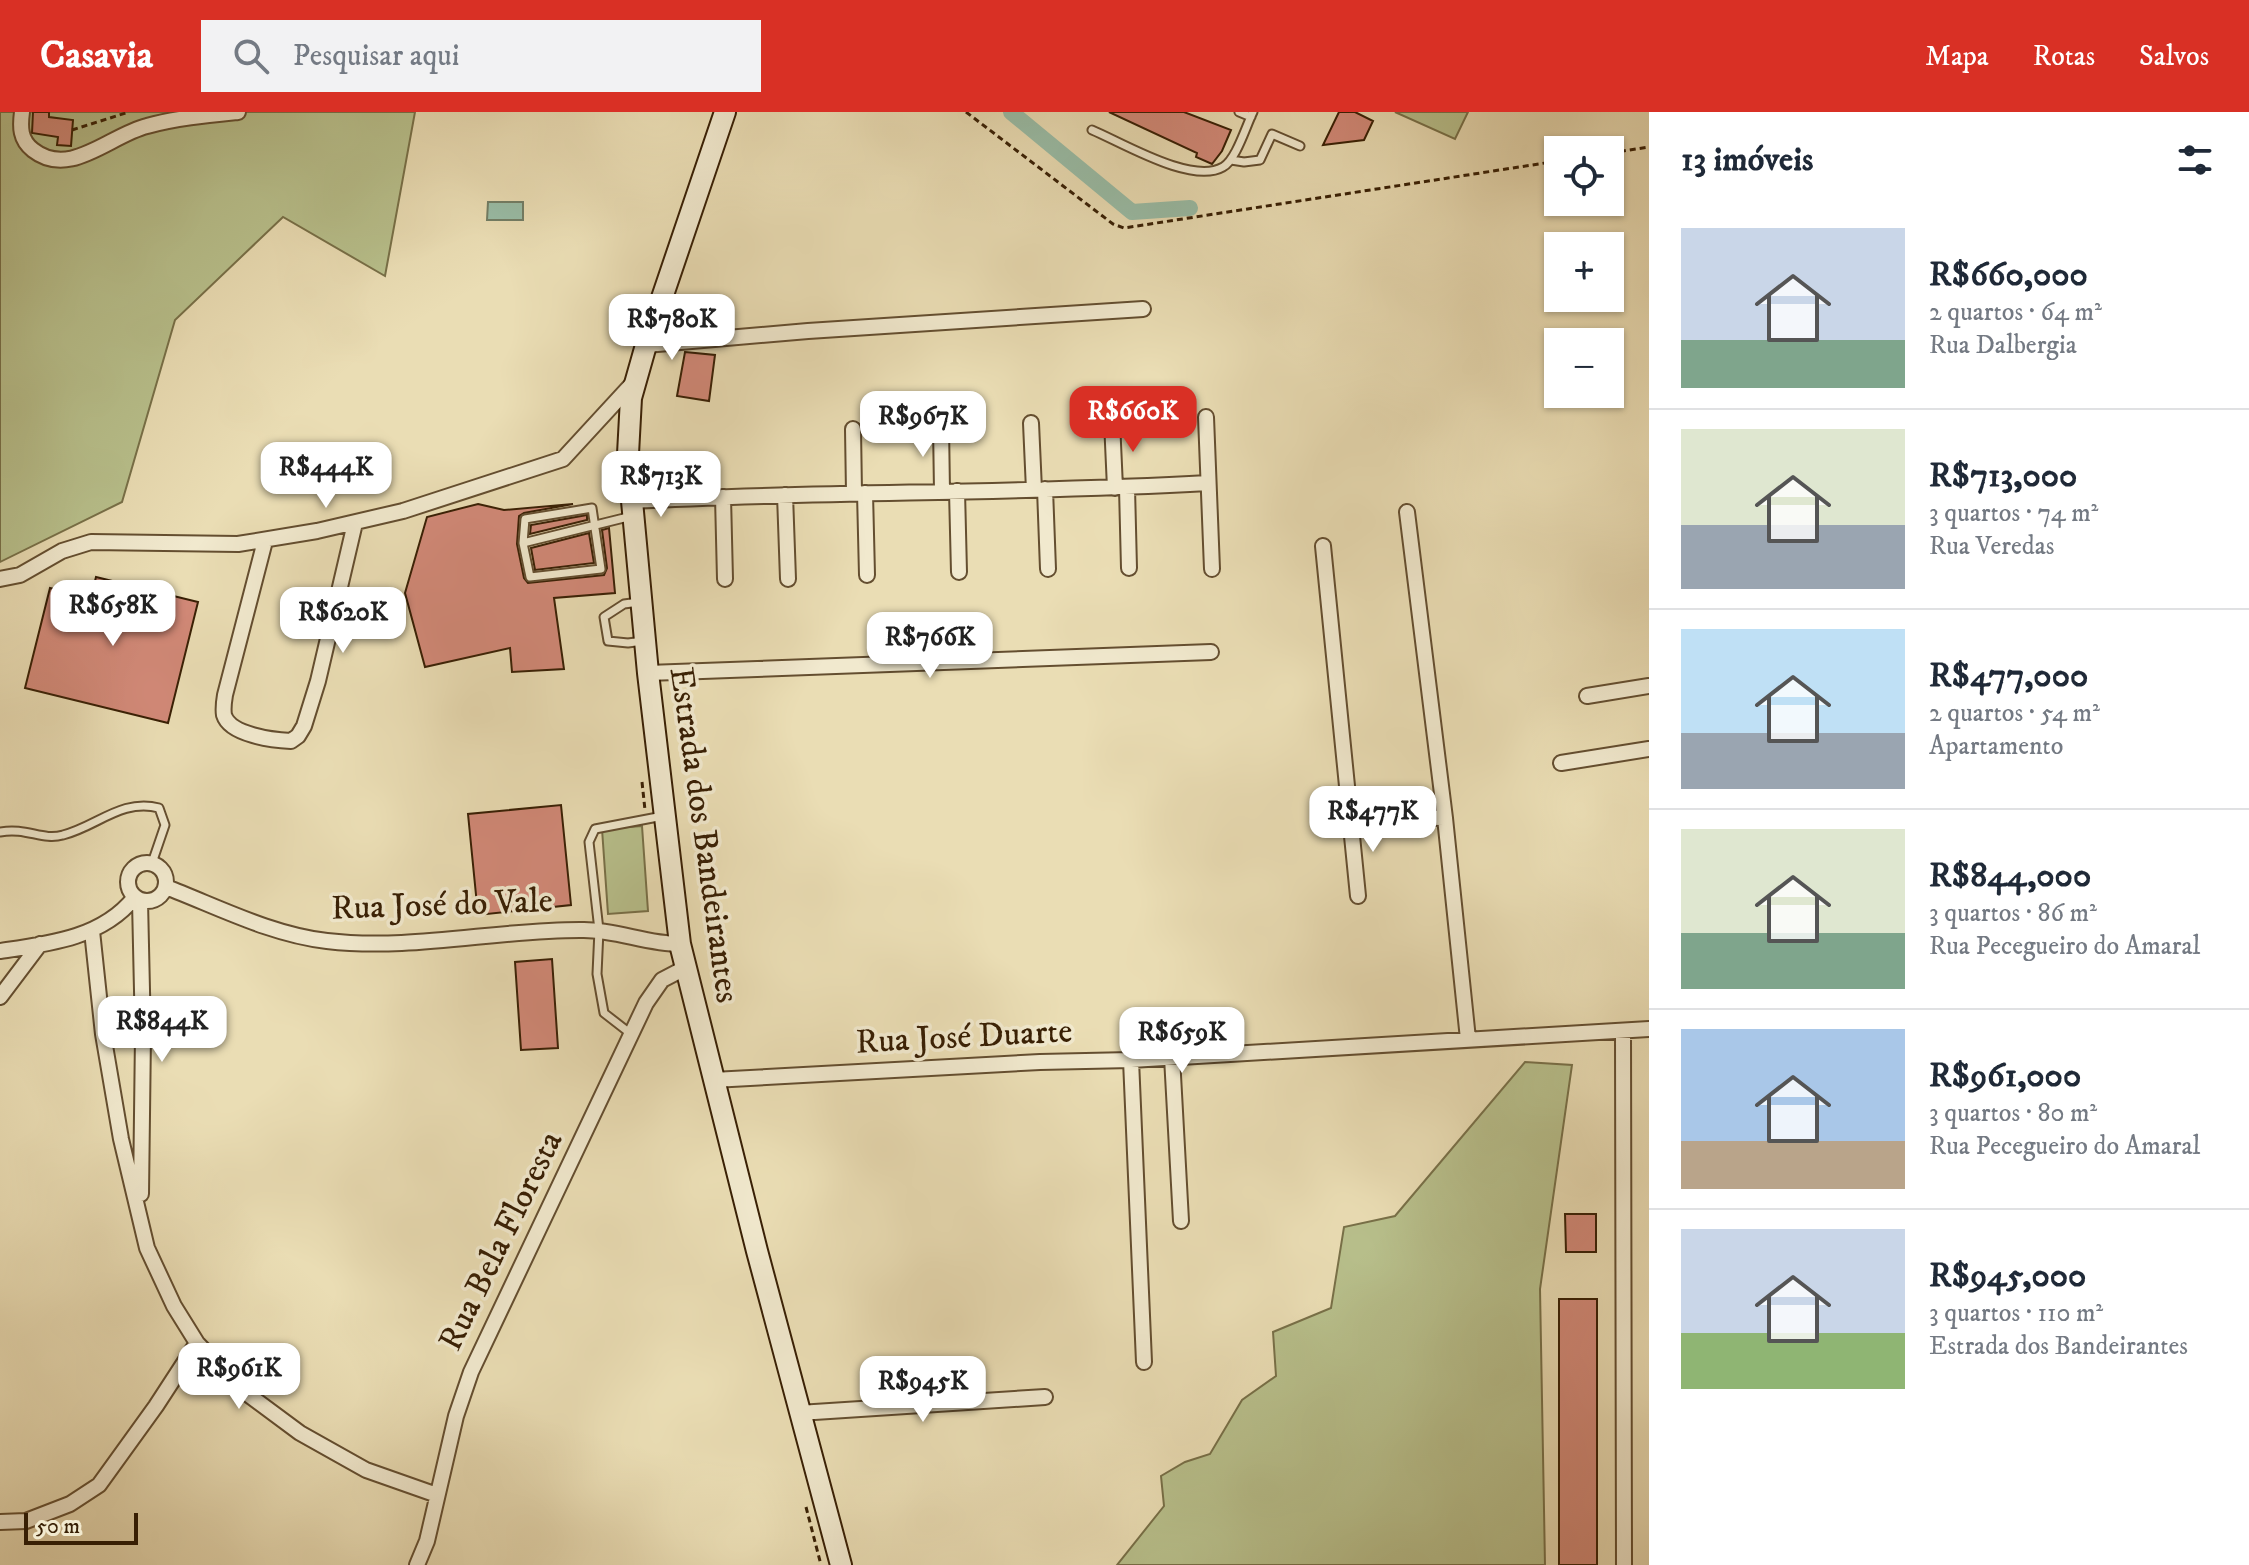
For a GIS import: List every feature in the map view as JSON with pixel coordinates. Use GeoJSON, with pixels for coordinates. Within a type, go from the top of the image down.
{"type":"FeatureCollection","features":[{"type":"Feature","properties":{"kind":"main road","name":"Estrada dos Bandeirantes"},"geometry":{"type":"LineString","coordinates":[[725,112],[631,398],[629,438],[633,508],[648,673],[680,944],[799,1413],[841,1565]]}},
{"type":"Feature","properties":{"kind":"street"},"geometry":{"type":"LineString","coordinates":[[22,112],[21,136],[28,146],[40,156],[57,161],[83,155],[145,126],[238,112]]}},
{"type":"Feature","properties":{"kind":"street"},"geometry":{"type":"LineString","coordinates":[[646,345],[1143,309]]}},
{"type":"Feature","properties":{"kind":"street"},"geometry":{"type":"LineString","coordinates":[[0,579],[20,575],[62,551],[91,542],[214,546],[265,541],[403,511],[563,459],[636,380]]}},
{"type":"Feature","properties":{"kind":"street"},"geometry":{"type":"LineString","coordinates":[[1206,417],[1212,569]]}},
{"type":"Feature","properties":{"kind":"street"},"geometry":{"type":"LineString","coordinates":[[1112,421],[1129,568]]}},
{"type":"Feature","properties":{"kind":"street"},"geometry":{"type":"LineString","coordinates":[[1031,423],[1048,569]]}},
{"type":"Feature","properties":{"kind":"street"},"geometry":{"type":"LineString","coordinates":[[941,426],[959,572]]}},
{"type":"Feature","properties":{"kind":"street"},"geometry":{"type":"LineString","coordinates":[[853,429],[867,575]]}},
{"type":"Feature","properties":{"kind":"street"},"geometry":{"type":"LineString","coordinates":[[633,508],[723,497],[1121,488],[1208,483]]}},
{"type":"Feature","properties":{"kind":"street"},"geometry":{"type":"LineString","coordinates":[[785,495],[788,579]]}},
{"type":"Feature","properties":{"kind":"street"},"geometry":{"type":"LineString","coordinates":[[723,497],[725,579]]}},
{"type":"Feature","properties":{"kind":"street"},"geometry":{"type":"LineString","coordinates":[[1407,512],[1445,818],[1468,1039]]}},
{"type":"Feature","properties":{"kind":"street"},"geometry":{"type":"LineString","coordinates":[[265,541],[223,712],[230,725],[239,730],[291,741],[304,726],[318,681],[355,523]]}},
{"type":"Feature","properties":{"kind":"street"},"geometry":{"type":"LineString","coordinates":[[1323,546],[1358,896]]}},
{"type":"Feature","properties":{"kind":"street"},"geometry":{"type":"LineString","coordinates":[[648,673],[1211,652]]}},
{"type":"Feature","properties":{"kind":"street"},"geometry":{"type":"LineString","coordinates":[[1587,696],[1649,686]]}},
{"type":"Feature","properties":{"kind":"street"},"geometry":{"type":"LineString","coordinates":[[1561,763],[1649,749]]}},
{"type":"Feature","properties":{"kind":"street"},"geometry":{"type":"LineString","coordinates":[[1351,817],[1445,818]]}},
{"type":"Feature","properties":{"kind":"street"},"geometry":{"type":"LineString","coordinates":[[0,951],[92,931],[115,918],[137,899],[153,901],[159,898],[166,887],[164,874],[152,863],[138,865],[129,874],[127,886],[137,899],[143,1035],[142,1227]]}},
{"type":"Feature","properties":{"kind":"street","name":"Rua José do Vale"},"geometry":{"type":"LineString","coordinates":[[166,887],[282,931],[326,941],[391,942],[599,930],[663,944],[680,944]]}},
{"type":"Feature","properties":{"kind":"street"},"geometry":{"type":"LineString","coordinates":[[92,931],[110,1078],[142,1227],[155,1270],[197,1343],[242,1390],[300,1433],[366,1470],[437,1495]]}},
{"type":"Feature","properties":{"kind":"street"},"geometry":{"type":"LineString","coordinates":[[0,997],[40,944]]}},
{"type":"Feature","properties":{"kind":"street","name":"Rua Bela Floresta"},"geometry":{"type":"LineString","coordinates":[[417,1565],[427,1541],[456,1416],[471,1372],[646,1003],[662,980],[685,968]]}},
{"type":"Feature","properties":{"kind":"street","name":"Rua José Duarte"},"geometry":{"type":"LineString","coordinates":[[713,1080],[1131,1060],[1649,1029]]}},
{"type":"Feature","properties":{"kind":"street"},"geometry":{"type":"LineString","coordinates":[[1623,1031],[1624,1565]]}},
{"type":"Feature","properties":{"kind":"street"},"geometry":{"type":"LineString","coordinates":[[1172,1057],[1181,1221]]}},
{"type":"Feature","properties":{"kind":"street"},"geometry":{"type":"LineString","coordinates":[[1131,1060],[1144,1362]]}},
{"type":"Feature","properties":{"kind":"street"},"geometry":{"type":"LineString","coordinates":[[0,1522],[26,1521],[70,1504],[99,1485],[197,1343]]}},
{"type":"Feature","properties":{"kind":"street"},"geometry":{"type":"LineString","coordinates":[[799,1413],[1045,1397]]}},
{"type":"Feature","properties":{"kind":"lane"},"geometry":{"type":"LineString","coordinates":[[1092,130],[1188,170],[1223,168],[1231,160],[1252,114],[1239,112]]}},
{"type":"Feature","properties":{"kind":"lane"},"geometry":{"type":"LineString","coordinates":[[1231,160],[1260,160],[1272,134],[1300,146]]}},
{"type":"Feature","properties":{"kind":"lane"},"geometry":{"type":"LineString","coordinates":[[592,508],[601,569],[530,577],[523,543],[525,519],[592,508]]}},
{"type":"Feature","properties":{"kind":"lane"},"geometry":{"type":"LineString","coordinates":[[523,543],[596,525],[633,508]]}},
{"type":"Feature","properties":{"kind":"lane"},"geometry":{"type":"LineString","coordinates":[[641,602],[624,604],[604,617],[608,641],[645,641]]}},
{"type":"Feature","properties":{"kind":"lane"},"geometry":{"type":"LineString","coordinates":[[0,832],[17,829],[59,837],[108,815],[146,804],[159,808],[165,825],[152,863]]}},
{"type":"Feature","properties":{"kind":"lane"},"geometry":{"type":"LineString","coordinates":[[631,1034],[604,1013],[597,974],[599,930],[589,842],[595,829],[664,816]]}},
{"type":"Feature","properties":{"kind":"path"},"geometry":{"type":"LineString","coordinates":[[72,130],[129,112]]}},
{"type":"Feature","properties":{"kind":"path"},"geometry":{"type":"LineString","coordinates":[[966,112],[1113,224],[1124,228],[1544,163]]}},
{"type":"Feature","properties":{"kind":"path"},"geometry":{"type":"LineString","coordinates":[[1624,151],[1649,147]]}},
{"type":"Feature","properties":{"kind":"shaded area"},"geometry":{"type":"Polygon","coordinates":[[[0,112],[415,112],[385,276],[283,217],[175,320],[122,502],[0,562],[0,112]]]}},
{"type":"Feature","properties":{"kind":"shaded area"},"geometry":{"type":"Polygon","coordinates":[[[1395,112],[1468,112],[1455,139],[1395,112]]]}},
{"type":"Feature","properties":{"kind":"shaded area"},"geometry":{"type":"Polygon","coordinates":[[[488,202],[523,202],[523,220],[487,220],[488,202]]]}},
{"type":"Feature","properties":{"kind":"shaded area"},"geometry":{"type":"Polygon","coordinates":[[[642,826],[648,911],[608,914],[602,829],[642,826]]]}},
{"type":"Feature","properties":{"kind":"shaded area"},"geometry":{"type":"Polygon","coordinates":[[[1525,1062],[1572,1065],[1540,1289],[1545,1565],[1117,1565],[1164,1506],[1161,1476],[1185,1462],[1210,1454],[1242,1400],[1276,1376],[1273,1332],[1331,1308],[1344,1227],[1395,1216],[1525,1062]]]}},
{"type":"Feature","properties":{"kind":"building"},"geometry":{"type":"Polygon","coordinates":[[[33,112],[49,112],[49,117],[73,120],[71,146],[57,145],[58,137],[32,133],[33,112]]]}},
{"type":"Feature","properties":{"kind":"building"},"geometry":{"type":"Polygon","coordinates":[[[1109,112],[1184,112],[1231,130],[1212,164],[1196,157],[1197,153],[1109,112]]]}},
{"type":"Feature","properties":{"kind":"building"},"geometry":{"type":"Polygon","coordinates":[[[1339,112],[1355,112],[1373,121],[1364,140],[1323,145],[1339,112]]]}},
{"type":"Feature","properties":{"kind":"building"},"geometry":{"type":"Polygon","coordinates":[[[685,352],[715,355],[709,401],[677,396],[685,352]]]}},
{"type":"Feature","properties":{"kind":"building"},"geometry":{"type":"Polygon","coordinates":[[[478,504],[504,510],[573,504],[519,516],[517,544],[524,578],[528,583],[604,575],[607,568],[602,530],[609,528],[615,593],[554,598],[564,669],[512,672],[510,648],[425,667],[405,593],[427,517],[478,504]]]}},
{"type":"Feature","properties":{"kind":"building"},"geometry":{"type":"Polygon","coordinates":[[[587,515],[587,520],[530,534],[531,525],[587,515]]]}},
{"type":"Feature","properties":{"kind":"building"},"geometry":{"type":"Polygon","coordinates":[[[589,533],[594,563],[535,570],[531,548],[589,533]]]}},
{"type":"Feature","properties":{"kind":"building"},"geometry":{"type":"Polygon","coordinates":[[[96,577],[198,602],[168,723],[25,688],[50,588],[83,596],[86,583],[94,585],[96,577]]]}},
{"type":"Feature","properties":{"kind":"building"},"geometry":{"type":"Polygon","coordinates":[[[561,805],[571,905],[478,915],[468,814],[561,805]]]}},
{"type":"Feature","properties":{"kind":"building"},"geometry":{"type":"Polygon","coordinates":[[[552,959],[558,1048],[521,1050],[515,962],[552,959]]]}},
{"type":"Feature","properties":{"kind":"building"},"geometry":{"type":"Polygon","coordinates":[[[1565,1214],[1596,1214],[1596,1252],[1566,1252],[1565,1214]]]}},
{"type":"Feature","properties":{"kind":"building"},"geometry":{"type":"Polygon","coordinates":[[[1559,1299],[1597,1299],[1597,1565],[1559,1565],[1559,1299]]]}},
{"type":"Feature","properties":{"kind":"waterway"},"geometry":{"type":"LineString","coordinates":[[1011,112],[1132,212],[1190,208]]}}]}
